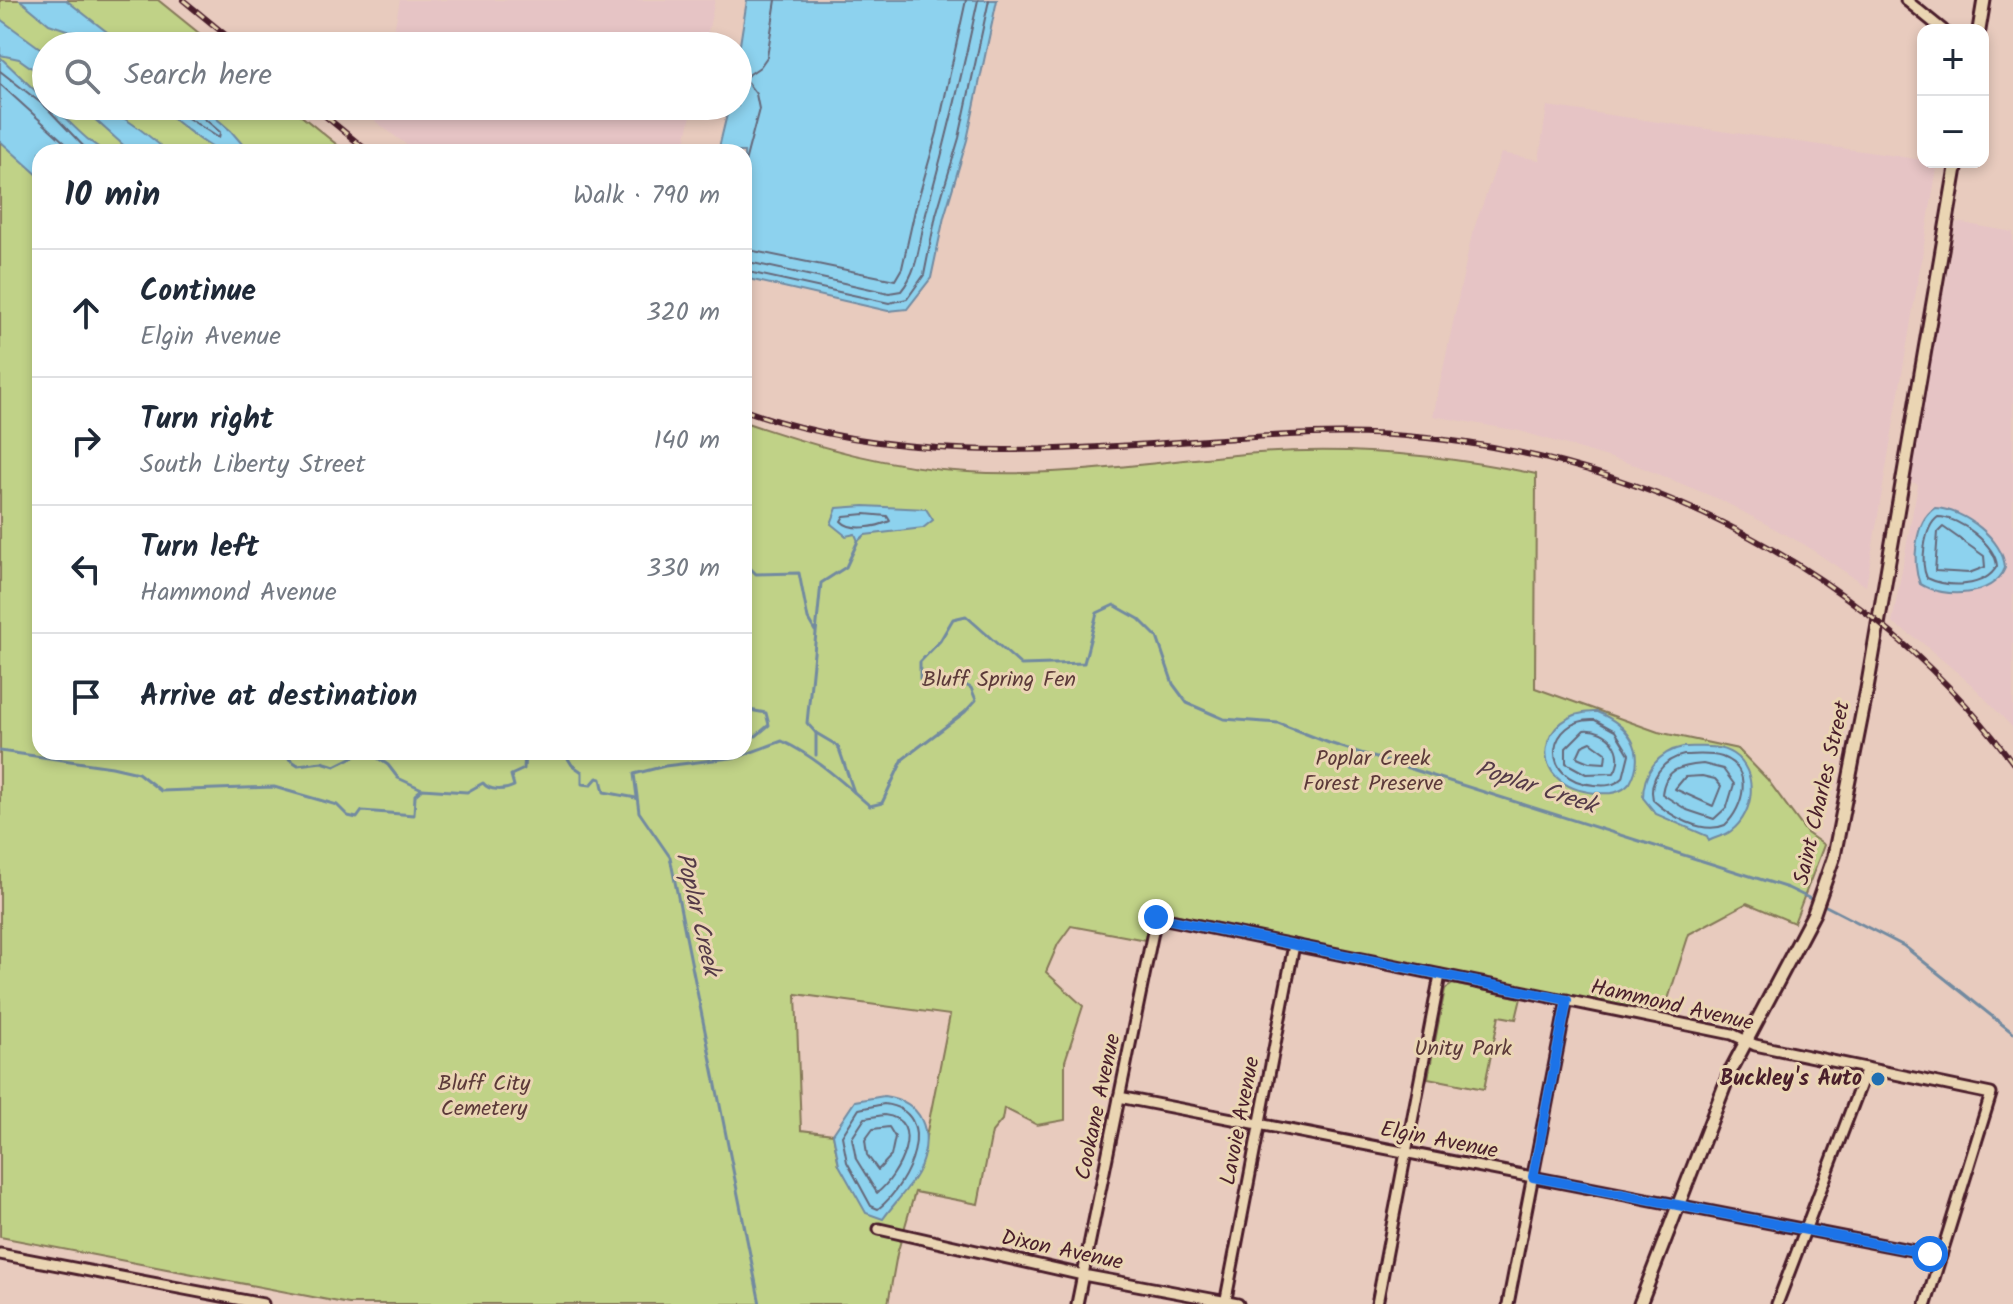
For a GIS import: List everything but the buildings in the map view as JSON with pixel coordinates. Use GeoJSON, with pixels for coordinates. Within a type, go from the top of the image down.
{"type":"FeatureCollection","features":[{"type":"Feature","properties":{"kind":"main road"},"geometry":{"type":"LineString","coordinates":[[1980,24],[1984,0]]}},
{"type":"Feature","properties":{"kind":"main road","name":"Saint Charles Street"},"geometry":{"type":"LineString","coordinates":[[1640,1304],[1730,1072],[1814,913],[1825,885],[1841,825],[1956,168]]}},
{"type":"Feature","properties":{"kind":"street"},"geometry":{"type":"LineString","coordinates":[[1906,0],[1936,24]]}},
{"type":"Feature","properties":{"kind":"street","name":"Hammond Avenue"},"geometry":{"type":"LineString","coordinates":[[1156,917],[1732,1034],[1746,1040],[1991,1094],[1941,1256]]}},
{"type":"Feature","properties":{"kind":"street","name":"Cookane Avenue"},"geometry":{"type":"LineString","coordinates":[[1077,1304],[1156,917]]}},
{"type":"Feature","properties":{"kind":"street","name":"Lavoie Avenue"},"geometry":{"type":"LineString","coordinates":[[1225,1303],[1294,945]]}},
{"type":"Feature","properties":{"kind":"street"},"geometry":{"type":"LineString","coordinates":[[1377,1304],[1440,975]]}},
{"type":"Feature","properties":{"kind":"street"},"geometry":{"type":"LineString","coordinates":[[1508,1304],[1567,1000]]}},
{"type":"Feature","properties":{"kind":"street"},"geometry":{"type":"LineString","coordinates":[[1777,1304],[1867,1068]]}},
{"type":"Feature","properties":{"kind":"street","name":"Elgin Avenue"},"geometry":{"type":"LineString","coordinates":[[1119,1097],[1941,1256]]}},
{"type":"Feature","properties":{"kind":"street","name":"Dixon Avenue"},"geometry":{"type":"LineString","coordinates":[[879,1229],[1083,1275],[1238,1304]]}},
{"type":"Feature","properties":{"kind":"street"},"geometry":{"type":"LineString","coordinates":[[0,1254],[263,1304]]}},
{"type":"Feature","properties":{"kind":"street"},"geometry":{"type":"LineString","coordinates":[[1926,1304],[1941,1256]]}},
{"type":"Feature","properties":{"kind":"shaded area"},"geometry":{"type":"Polygon","coordinates":[[[400,0],[715,0],[708,32],[394,32],[400,0]]]}},
{"type":"Feature","properties":{"kind":"shaded area"},"geometry":{"type":"Polygon","coordinates":[[[1547,106],[1917,159],[1917,168],[1937,168],[1866,586],[1805,545],[1721,500],[1638,466],[1520,431],[1433,416],[1472,234],[1501,153],[1539,160],[1547,106]]]}},
{"type":"Feature","properties":{"kind":"shaded area"},"geometry":{"type":"Polygon","coordinates":[[[690,120],[685,144],[405,144],[375,121],[690,120]]]}},
{"type":"Feature","properties":{"kind":"shaded area"},"geometry":{"type":"Polygon","coordinates":[[[1956,222],[2013,232],[2013,728],[1973,686],[1920,641],[1892,623],[1918,484],[1910,482],[1956,222]]]}},
{"type":"Feature","properties":{"kind":"green space"},"geometry":{"type":"Polygon","coordinates":[[[0,0],[158,0],[198,32],[32,32],[32,120],[306,120],[336,144],[32,144],[32,760],[752,760],[752,425],[854,455],[911,466],[968,472],[1041,473],[1259,453],[1364,452],[1433,457],[1536,474],[1535,688],[1658,732],[1738,749],[1767,779],[1807,833],[1824,845],[1794,923],[1747,903],[1689,934],[1663,1015],[1158,911],[1151,941],[1071,926],[1058,944],[1046,972],[1083,1006],[1065,1061],[1065,1120],[1037,1125],[1004,1108],[1002,1120],[992,1132],[978,1204],[915,1192],[897,1254],[888,1304],[349,1304],[0,1237],[0,0]],[[796,994],[801,1130],[833,1134],[839,1165],[920,1167],[950,1015],[796,994]]]}},
{"type":"Feature","properties":{"kind":"green space","name":"Unity Park"},"geometry":{"type":"Polygon","coordinates":[[[1453,984],[1521,998],[1516,1019],[1499,1016],[1484,1089],[1428,1078],[1445,989],[1453,984]]]}},
{"type":"Feature","properties":{"kind":"water"},"geometry":{"type":"Polygon","coordinates":[[[20,0],[66,0],[107,32],[73,32],[49,24],[20,0]]]}},
{"type":"Feature","properties":{"kind":"water"},"geometry":{"type":"Polygon","coordinates":[[[747,0],[997,0],[967,140],[944,217],[931,278],[907,309],[888,311],[752,280],[752,144],[720,144],[726,120],[752,120],[752,32],[742,32],[747,0]]]}},
{"type":"Feature","properties":{"kind":"water"},"geometry":{"type":"Polygon","coordinates":[[[0,19],[32,42],[32,68],[19,59],[0,55],[0,19]]]}},
{"type":"Feature","properties":{"kind":"water"},"geometry":{"type":"Polygon","coordinates":[[[0,57],[32,88],[32,120],[67,120],[94,144],[32,144],[32,170],[0,141],[0,57]]]}},
{"type":"Feature","properties":{"kind":"water"},"geometry":{"type":"Polygon","coordinates":[[[96,120],[125,120],[158,144],[122,144],[96,120]]]}},
{"type":"Feature","properties":{"kind":"water"},"geometry":{"type":"Polygon","coordinates":[[[175,120],[218,120],[242,144],[208,144],[175,120]]]}},
{"type":"Feature","properties":{"kind":"water"},"geometry":{"type":"Polygon","coordinates":[[[837,508],[926,509],[933,520],[923,528],[865,535],[858,541],[855,534],[846,536],[831,524],[837,508]]]}},
{"type":"Feature","properties":{"kind":"water"},"geometry":{"type":"Polygon","coordinates":[[[1935,508],[1970,520],[1990,537],[2003,557],[2005,568],[1999,578],[1979,590],[1954,593],[1920,584],[1916,565],[1919,532],[1928,514],[1935,508]]]}},
{"type":"Feature","properties":{"kind":"water"},"geometry":{"type":"Polygon","coordinates":[[[1597,712],[1626,731],[1636,749],[1637,760],[1630,783],[1614,792],[1596,793],[1572,787],[1556,777],[1548,764],[1547,749],[1551,734],[1562,722],[1577,714],[1597,712]]]}},
{"type":"Feature","properties":{"kind":"water"},"geometry":{"type":"Polygon","coordinates":[[[1683,747],[1709,747],[1733,754],[1741,761],[1750,781],[1749,803],[1739,823],[1729,833],[1709,841],[1707,836],[1656,814],[1643,798],[1653,765],[1666,754],[1683,747]]]}},
{"type":"Feature","properties":{"kind":"water"},"geometry":{"type":"Polygon","coordinates":[[[884,1096],[908,1104],[916,1111],[922,1120],[926,1141],[917,1174],[883,1219],[866,1213],[839,1165],[833,1134],[855,1101],[884,1096]]]}},
{"type":"Feature","properties":{"kind":"waterway"},"geometry":{"type":"LineString","coordinates":[[816,755],[816,733],[807,723],[821,583],[846,567],[858,541]]}},
{"type":"Feature","properties":{"kind":"waterway"},"geometry":{"type":"LineString","coordinates":[[752,570],[756,574],[799,573],[808,619],[815,631]]}},
{"type":"Feature","properties":{"kind":"waterway","name":"Poplar Creek"},"geometry":{"type":"LineString","coordinates":[[752,752],[782,741],[817,762],[870,806],[882,803],[903,759],[965,712],[976,700],[971,688],[958,681],[920,679],[920,662],[940,641],[953,619],[966,616],[1021,665],[1084,663],[1097,613],[1114,605],[1139,619],[1157,637],[1173,684],[1187,703],[1224,719],[1278,723],[1329,743],[1788,888],[1815,901]]}},
{"type":"Feature","properties":{"kind":"waterway"},"geometry":{"type":"LineString","coordinates":[[752,710],[766,713],[769,725],[756,736],[752,736]]}},
{"type":"Feature","properties":{"kind":"waterway","name":"Poplar Creek"},"geometry":{"type":"LineString","coordinates":[[816,733],[838,746],[854,792]]}},
{"type":"Feature","properties":{"kind":"waterway"},"geometry":{"type":"LineString","coordinates":[[0,751],[32,756]]}},
{"type":"Feature","properties":{"kind":"waterway"},"geometry":{"type":"LineString","coordinates":[[63,760],[138,773],[161,791],[274,787],[337,805],[348,816],[357,818],[362,811],[414,815],[415,795],[422,789],[467,792],[483,783],[493,789],[510,788],[514,786],[511,775],[524,769],[525,760]]}},
{"type":"Feature","properties":{"kind":"waterway"},"geometry":{"type":"LineString","coordinates":[[290,760],[298,765],[322,762],[335,766],[347,760]]}},
{"type":"Feature","properties":{"kind":"waterway"},"geometry":{"type":"LineString","coordinates":[[381,760],[398,778],[422,789]]}},
{"type":"Feature","properties":{"kind":"waterway"},"geometry":{"type":"LineString","coordinates":[[569,760],[582,772],[582,784],[591,785],[597,778],[601,779],[604,792],[636,798]]}},
{"type":"Feature","properties":{"kind":"waterway","name":"Poplar Creek"},"geometry":{"type":"LineString","coordinates":[[714,760],[665,766],[634,774],[639,812],[670,857],[760,1304]]}},
{"type":"Feature","properties":{"kind":"waterway","name":"Poplar Creek"},"geometry":{"type":"LineString","coordinates":[[1822,904],[1904,946],[2013,1033]]}},
{"type":"Feature","properties":{"kind":"railway"},"geometry":{"type":"LineString","coordinates":[[183,0],[222,32]]}},
{"type":"Feature","properties":{"kind":"railway"},"geometry":{"type":"LineString","coordinates":[[330,120],[359,144]]}},
{"type":"Feature","properties":{"kind":"railway"},"geometry":{"type":"LineString","coordinates":[[752,412],[814,431],[884,443],[955,449],[1098,447],[1313,434],[1413,437],[1513,451],[1610,477],[1704,514],[1792,561],[1874,619],[1948,686],[2013,763]]}},
{"type":"Feature","properties":{"kind":"place","name":"Buckley's Auto"},"geometry":{"type":"Point","coordinates":[1878,1079]}},
{"type":"Feature","properties":{"kind":"route"},"geometry":{"type":"LineString","coordinates":[[1156,917],[1567,1000],[1533,1177],[1930,1254]]}},
{"type":"Feature","properties":{"kind":"park label","name":"Bluff Spring Fen"},"geometry":{"type":"Point","coordinates":[999,680]}},
{"type":"Feature","properties":{"kind":"park label","name":"Poplar Creek Forest Preserve"},"geometry":{"type":"Point","coordinates":[1373,772]}},
{"type":"Feature","properties":{"kind":"park label","name":"Bluff City Cemetery"},"geometry":{"type":"Point","coordinates":[484,1096]}}]}
